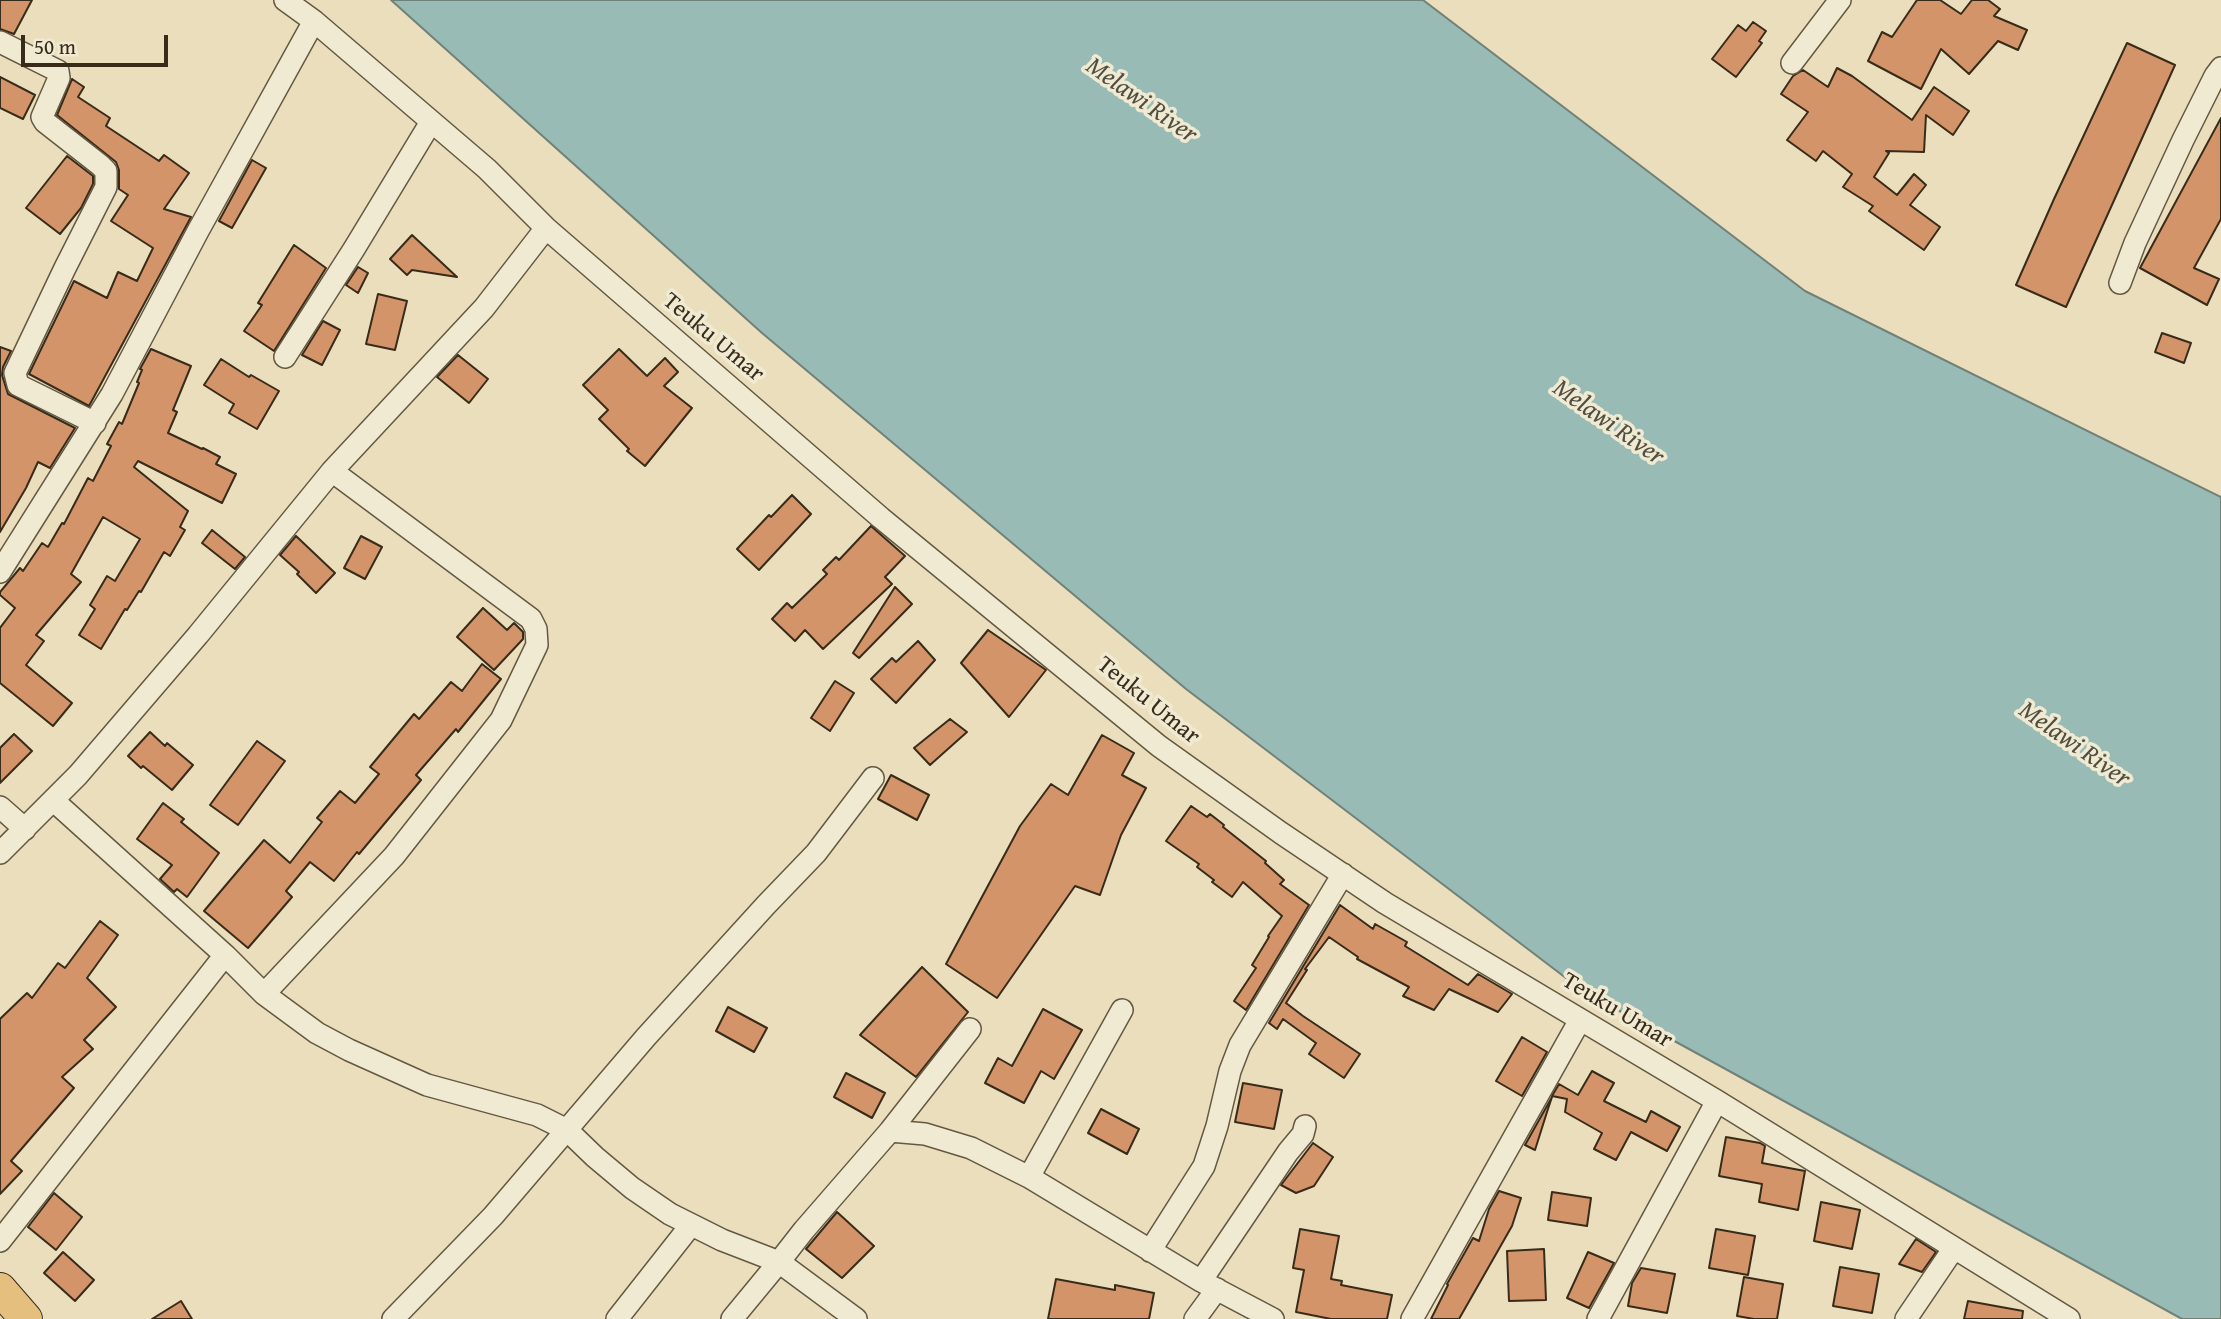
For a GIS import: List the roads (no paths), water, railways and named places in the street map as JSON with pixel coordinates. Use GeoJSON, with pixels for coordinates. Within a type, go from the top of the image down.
{"type":"FeatureCollection","features":[{"type":"Feature","properties":{"kind":"highway"},"geometry":{"type":"LineString","coordinates":[[0,1289],[26,1319]]}},
{"type":"Feature","properties":{"kind":"street","name":"Teuku Umar"},"geometry":{"type":"LineString","coordinates":[[285,0],[314,21],[487,169],[546,228],[881,519],[1159,746],[1385,903],[1717,1101],[2069,1319]]}},
{"type":"Feature","properties":{"kind":"street"},"geometry":{"type":"LineString","coordinates":[[1791,63],[1840,0]]}},
{"type":"Feature","properties":{"kind":"street"},"geometry":{"type":"LineString","coordinates":[[0,572],[95,423],[314,21]]}},
{"type":"Feature","properties":{"kind":"street"},"geometry":{"type":"LineString","coordinates":[[0,42],[58,71],[59,78],[42,117],[100,165],[108,178],[15,373],[18,385],[95,423]]}},
{"type":"Feature","properties":{"kind":"street"},"geometry":{"type":"LineString","coordinates":[[2120,283],[2183,140],[2221,68]]}},
{"type":"Feature","properties":{"kind":"street"},"geometry":{"type":"LineString","coordinates":[[285,357],[354,250],[430,122]]}},
{"type":"Feature","properties":{"kind":"street"},"geometry":{"type":"LineString","coordinates":[[0,853],[54,801],[198,635],[332,471],[484,307],[546,228]]}},
{"type":"Feature","properties":{"kind":"street"},"geometry":{"type":"LineString","coordinates":[[264,994],[394,856],[501,720],[537,645],[536,629],[531,619],[332,471]]}},
{"type":"Feature","properties":{"kind":"street"},"geometry":{"type":"LineString","coordinates":[[393,1319],[493,1216],[655,1027],[816,853],[873,778]]}},
{"type":"Feature","properties":{"kind":"street"},"geometry":{"type":"LineString","coordinates":[[54,801],[225,955],[264,994],[317,1033],[427,1085],[527,1112],[567,1130],[632,1188],[670,1214],[779,1262],[856,1319]]}},
{"type":"Feature","properties":{"kind":"street"},"geometry":{"type":"LineString","coordinates":[[0,807],[26,829]]}},
{"type":"Feature","properties":{"kind":"street"},"geometry":{"type":"LineString","coordinates":[[1150,1251],[1204,1166],[1230,1070],[1240,1045],[1343,874]]}},
{"type":"Feature","properties":{"kind":"street"},"geometry":{"type":"LineString","coordinates":[[0,1241],[225,955]]}},
{"type":"Feature","properties":{"kind":"street"},"geometry":{"type":"LineString","coordinates":[[1029,1177],[1122,1010]]}},
{"type":"Feature","properties":{"kind":"street"},"geometry":{"type":"LineString","coordinates":[[1412,1319],[1580,1020]]}},
{"type":"Feature","properties":{"kind":"street"},"geometry":{"type":"LineString","coordinates":[[732,1319],[890,1130],[970,1029]]}},
{"type":"Feature","properties":{"kind":"street"},"geometry":{"type":"LineString","coordinates":[[1598,1319],[1717,1101]]}},
{"type":"Feature","properties":{"kind":"street"},"geometry":{"type":"LineString","coordinates":[[1195,1319],[1209,1285],[1288,1152],[1303,1135],[1304,1126]]}},
{"type":"Feature","properties":{"kind":"street"},"geometry":{"type":"LineString","coordinates":[[890,1130],[925,1134],[971,1148],[1029,1177],[1150,1251],[1273,1319]]}},
{"type":"Feature","properties":{"kind":"street"},"geometry":{"type":"LineString","coordinates":[[617,1319],[691,1225]]}},
{"type":"Feature","properties":{"kind":"street"},"geometry":{"type":"LineString","coordinates":[[1906,1319],[1954,1248]]}},
{"type":"Feature","properties":{"kind":"water","name":"Melawi River"},"geometry":{"type":"Polygon","coordinates":[[[391,0],[1423,0],[1805,291],[2221,497],[2221,1319],[2182,1319],[1583,991],[1186,689],[762,333],[391,0]]]}}]}
